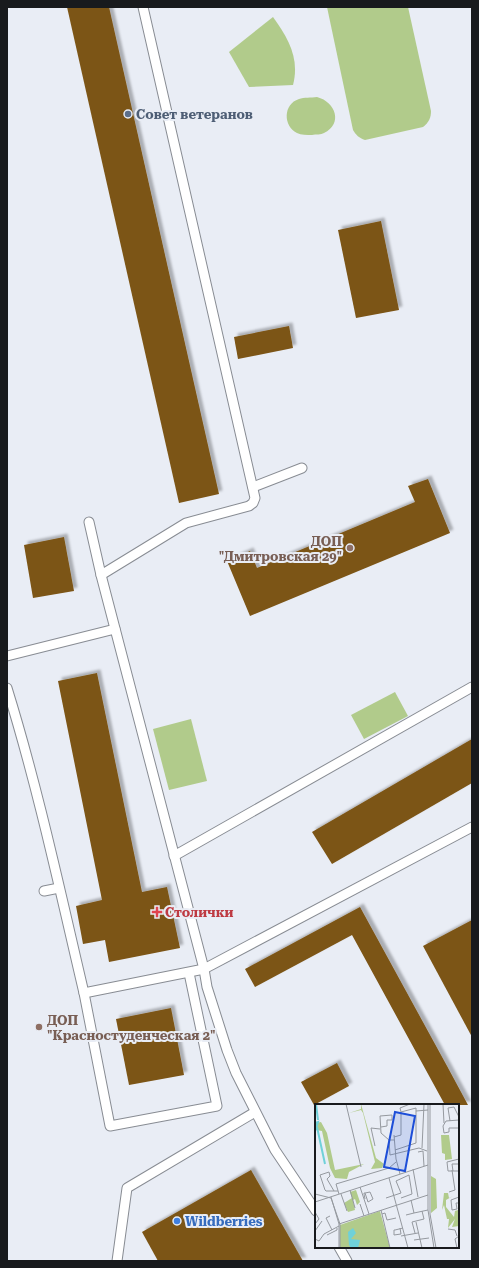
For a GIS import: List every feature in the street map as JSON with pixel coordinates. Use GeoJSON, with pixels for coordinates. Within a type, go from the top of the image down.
{"type":"FeatureCollection","features":[{"type":"Feature","properties":{"kind":"lane"},"geometry":{"type":"LineString","coordinates":[[100,575],[186,523],[249,506],[253,503],[255,498],[143,7]]}},
{"type":"Feature","properties":{"kind":"lane"},"geometry":{"type":"LineString","coordinates":[[253,487],[302,468]]}},
{"type":"Feature","properties":{"kind":"lane"},"geometry":{"type":"LineString","coordinates":[[90,522],[100,575],[204,969],[207,987],[226,1050],[236,1074],[275,1150],[315,1210]]}},
{"type":"Feature","properties":{"kind":"lane"},"geometry":{"type":"LineString","coordinates":[[7,656],[115,629]]}},
{"type":"Feature","properties":{"kind":"lane"},"geometry":{"type":"LineString","coordinates":[[174,856],[472,687]]}},
{"type":"Feature","properties":{"kind":"lane"},"geometry":{"type":"LineString","coordinates":[[7,688],[20,730],[60,888],[84,993],[110,1126],[217,1106],[189,973]]}},
{"type":"Feature","properties":{"kind":"lane"},"geometry":{"type":"LineString","coordinates":[[84,993],[204,969],[472,826]]}},
{"type":"Feature","properties":{"kind":"lane"},"geometry":{"type":"LineString","coordinates":[[44,891],[60,888]]}},
{"type":"Feature","properties":{"kind":"lane"},"geometry":{"type":"LineString","coordinates":[[117,1261],[127,1188],[255,1112]]}},
{"type":"Feature","properties":{"kind":"lane"},"geometry":{"type":"LineString","coordinates":[[340,1248],[347,1261]]}},
{"type":"Feature","properties":{"kind":"green space"},"geometry":{"type":"Polygon","coordinates":[[[327,7],[408,7],[431,111],[429,120],[423,127],[365,140],[355,133],[353,130],[327,7]]]}},
{"type":"Feature","properties":{"kind":"green space"},"geometry":{"type":"Polygon","coordinates":[[[273,17],[288,41],[294,57],[295,75],[293,85],[249,87],[229,52],[273,17]]]}},
{"type":"Feature","properties":{"kind":"green space"},"geometry":{"type":"Polygon","coordinates":[[[317,97],[329,103],[333,108],[335,114],[334,124],[330,129],[321,134],[306,135],[292,130],[287,120],[290,105],[301,98],[317,97]]]}},
{"type":"Feature","properties":{"kind":"green space"},"geometry":{"type":"Polygon","coordinates":[[[395,692],[408,716],[364,739],[351,715],[395,692]]]}},
{"type":"Feature","properties":{"kind":"green space"},"geometry":{"type":"Polygon","coordinates":[[[191,719],[207,781],[169,790],[153,729],[191,719]]]}},
{"type":"Feature","properties":{"kind":"building"},"geometry":{"type":"Polygon","coordinates":[[[67,7],[109,7],[219,494],[179,503],[67,7]]]}},
{"type":"Feature","properties":{"kind":"building"},"geometry":{"type":"Polygon","coordinates":[[[381,221],[399,310],[356,318],[338,230],[381,221]]]}},
{"type":"Feature","properties":{"kind":"building"},"geometry":{"type":"Polygon","coordinates":[[[289,326],[293,348],[238,359],[234,337],[289,326]]]}},
{"type":"Feature","properties":{"kind":"building"},"geometry":{"type":"Polygon","coordinates":[[[428,479],[450,533],[250,616],[227,561],[250,551],[257,568],[415,502],[408,486],[428,479]]]}},
{"type":"Feature","properties":{"kind":"building"},"geometry":{"type":"Polygon","coordinates":[[[64,537],[74,591],[33,598],[24,545],[64,537]]]}},
{"type":"Feature","properties":{"kind":"building"},"geometry":{"type":"Polygon","coordinates":[[[97,673],[142,892],[167,887],[180,948],[109,962],[105,940],[83,944],[76,906],[102,900],[58,681],[97,673]]]}},
{"type":"Feature","properties":{"kind":"building"},"geometry":{"type":"Polygon","coordinates":[[[472,739],[472,783],[332,864],[312,832],[472,739]]]}},
{"type":"Feature","properties":{"kind":"building"},"geometry":{"type":"Polygon","coordinates":[[[360,907],[468,1105],[444,1104],[352,935],[255,987],[245,969],[360,907]]]}},
{"type":"Feature","properties":{"kind":"building"},"geometry":{"type":"Polygon","coordinates":[[[472,920],[472,1037],[423,946],[472,920]]]}},
{"type":"Feature","properties":{"kind":"building"},"geometry":{"type":"Polygon","coordinates":[[[171,1008],[184,1075],[129,1085],[116,1019],[171,1008]]]}},
{"type":"Feature","properties":{"kind":"building"},"geometry":{"type":"Polygon","coordinates":[[[337,1063],[349,1086],[314,1105],[301,1082],[337,1063]]]}},
{"type":"Feature","properties":{"kind":"building"},"geometry":{"type":"Polygon","coordinates":[[[251,1170],[303,1261],[158,1261],[142,1232],[251,1170]]]}},
{"type":"Feature","properties":{"kind":"place","name":"Совет ветеранов"},"geometry":{"type":"Point","coordinates":[128,114]}},
{"type":"Feature","properties":{"kind":"place","name":"ДОП \"Дмитровская 29\""},"geometry":{"type":"Point","coordinates":[350,548]}},
{"type":"Feature","properties":{"kind":"place","name":"Столички"},"geometry":{"type":"Point","coordinates":[157,912]}},
{"type":"Feature","properties":{"kind":"place","name":"ДОП \"Красностуденческая 2\""},"geometry":{"type":"Point","coordinates":[39,1027]}},
{"type":"Feature","properties":{"kind":"place","name":"Wildberries"},"geometry":{"type":"Point","coordinates":[177,1221]}}]}
